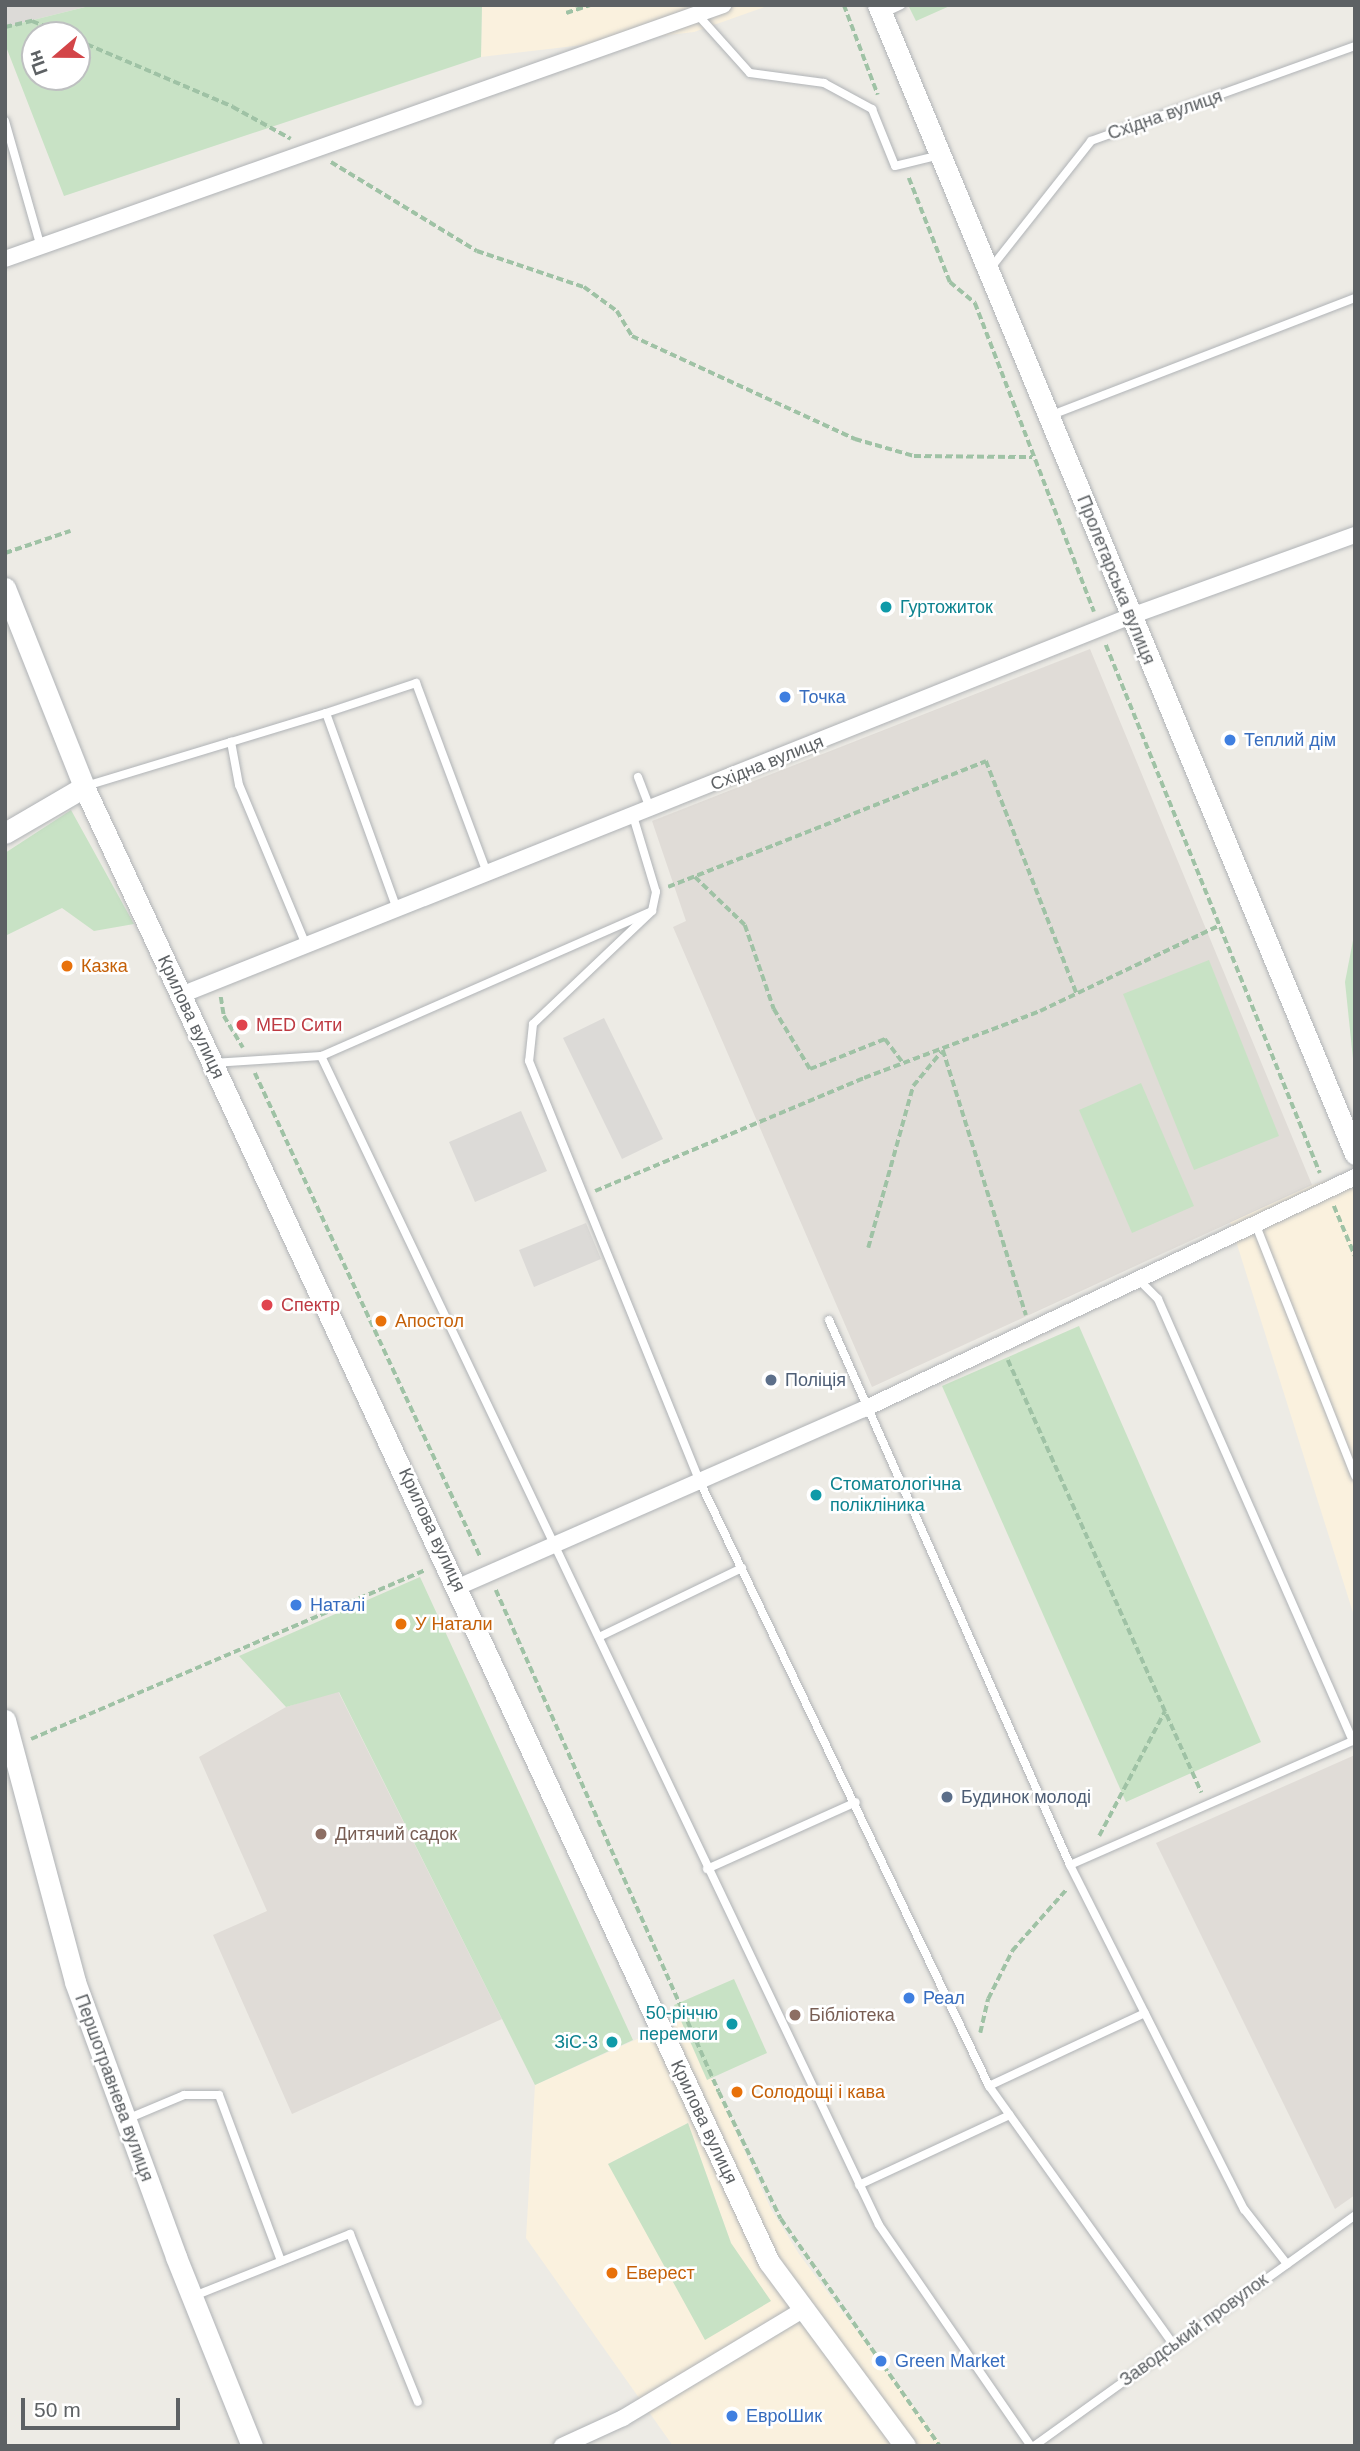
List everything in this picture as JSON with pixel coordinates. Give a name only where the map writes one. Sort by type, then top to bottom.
[{"type":"street","points":[[5,258],[723,5]]},
{"type":"street","name":"Пролетарська вулиця","points":[[880,10],[1355,1154]]},
{"type":"street","name":"Східна вулиця","points":[[181,995],[1100,629],[1355,535]]},
{"type":"street","name":"Крилова вулиця","points":[[5,589],[11,623],[84,787],[458,1587],[769,2262],[905,2446]]},
{"type":"street","points":[[5,833],[84,787]]},
{"type":"street","points":[[458,1587],[557,1547],[864,1409],[1355,1177]]},
{"type":"street","name":"Першотравнева вулиця","points":[[5,1720],[75,1982],[192,2297],[251,2446]]},
{"type":"street","points":[[562,2446],[623,2418],[803,2310]]},
{"type":"lane","points":[[880,10],[901,5]]},
{"type":"lane","points":[[697,14],[750,73],[824,83],[872,109],[895,166],[940,155]]},
{"type":"lane","name":"Східна вулиця","points":[[989,271],[1091,141],[1355,46]]},
{"type":"lane","points":[[5,121],[40,244]]},
{"type":"lane","points":[[1049,416],[1355,298]]},
{"type":"lane","points":[[84,787],[416,684],[487,874]]},
{"type":"lane","points":[[326,713],[397,909]]},
{"type":"lane","points":[[231,742],[239,785],[306,945]]},
{"type":"lane","points":[[638,777],[650,809]]},
{"type":"lane","points":[[633,816],[656,892],[652,911],[533,1024],[529,1061],[700,1482],[856,1802],[989,2086],[1174,2345]]},
{"type":"lane","points":[[213,1063],[321,1056],[652,911]]},
{"type":"lane","points":[[321,1056],[879,2225],[1032,2446]]},
{"type":"lane","points":[[1255,1223],[1355,1475]]},
{"type":"lane","points":[[1070,1865],[1354,1741],[1158,1299],[1138,1279]]},
{"type":"lane","points":[[829,1320],[864,1409],[1070,1865],[1244,2209],[1287,2264]]},
{"type":"lane","points":[[599,1637],[742,1569]]},
{"type":"lane","points":[[707,1868],[856,1802]]},
{"type":"lane","points":[[989,2086],[1145,2012]]},
{"type":"lane","points":[[125,2119],[184,2095],[219,2095],[281,2261]]},
{"type":"lane","points":[[859,2185],[1010,2115]]},
{"type":"lane","points":[[1351,2217],[1355,2228]]},
{"type":"lane","name":"Заводський провулок","points":[[1032,2446],[1351,2217]]},
{"type":"lane","points":[[192,2297],[350,2234],[418,2402]]},
{"type":"path","points":[[566,13],[591,5]]},
{"type":"path","points":[[844,5],[881,103]]},
{"type":"path","points":[[91,46],[233,107],[311,150],[477,251],[584,287],[617,311],[632,336],[855,439],[914,456],[1032,457]]},
{"type":"path","points":[[904,164],[950,282],[975,303],[1032,457],[1217,926],[1355,1255]]},
{"type":"path","points":[[5,553],[70,531]]},
{"type":"path","points":[[656,892],[986,761],[1077,994]]},
{"type":"path","points":[[695,877],[745,925],[774,1009],[810,1069],[885,1039],[904,1064]]},
{"type":"path","points":[[582,1197],[1077,994],[1217,926]]},
{"type":"path","points":[[868,1248],[912,1086],[943,1050]]},
{"type":"path","points":[[943,1050],[1031,1330]]},
{"type":"path","points":[[1001,1344],[1207,1805]]},
{"type":"path","points":[[13,1747],[435,1566]]},
{"type":"path","points":[[1092,1856],[1118,1796],[1165,1711]]},
{"type":"path","points":[[975,2055],[988,1999],[1012,1951],[1077,1878]]},
{"type":"shaded area","points":[[5,5],[93,5],[21,21],[5,27]]},
{"type":"shaded area","points":[[482,5],[770,5],[694,32],[481,57]]},
{"type":"shaded area","points":[[1090,649],[1312,1185],[872,1387],[673,927],[686,921],[652,821]]},
{"type":"shaded area","points":[[604,1018],[663,1139],[622,1159],[563,1038]]},
{"type":"shaded area","points":[[521,1111],[547,1171],[475,1202],[449,1142]]},
{"type":"shaded area","points":[[1355,1172],[1355,1619],[1230,1222],[1312,1185]]},
{"type":"shaded area","points":[[586,1223],[601,1259],[534,1287],[519,1250]]},
{"type":"shaded area","name":"Дитячий садок","points":[[338,1691],[502,2019],[292,2114],[213,1935],[267,1911],[199,1757],[286,1707]]},
{"type":"shaded area","points":[[1355,1755],[1355,2195],[1335,2209],[1156,1843]]},
{"type":"shaded area","points":[[684,2018],[771,2209],[799,2254],[943,2446],[673,2446],[526,2238],[535,2085]],"holes":[[[688,2123],[731,2243],[608,2164]]]},
{"type":"green space","points":[[93,5],[482,5],[481,57],[64,196],[23,91],[91,91],[91,21],[29,21]]},
{"type":"green space","points":[[908,5],[952,5],[916,21]]},
{"type":"green space","points":[[21,23],[21,85],[5,44],[5,27]]},
{"type":"green space","points":[[71,810],[134,924],[94,931],[62,908],[5,936],[5,853]]},
{"type":"green space","points":[[1355,930],[1355,1078],[1345,982]]},
{"type":"green space","points":[[1209,960],[1279,1136],[1194,1170],[1123,994]]},
{"type":"green space","points":[[1141,1083],[1194,1206],[1132,1233],[1079,1110]]},
{"type":"green space","points":[[1079,1326],[1261,1742],[1126,1802],[942,1386]]},
{"type":"green space","points":[[420,1577],[633,2040],[535,2085],[339,1692],[286,1707],[239,1656]]},
{"type":"green space","points":[[734,1979],[767,2053],[707,2080],[674,2005]]},
{"type":"green space","points":[[688,2123],[731,2243],[771,2301],[705,2340],[608,2164]]},
{"type":"place","name":"Гуртожиток","points":[[886,607]]},
{"type":"place","name":"Точка","points":[[785,697]]},
{"type":"place","name":"Теплий дім","points":[[1230,740]]},
{"type":"place","name":"Казка","points":[[67,966]]},
{"type":"place","name":"MED Сити","points":[[242,1025]]},
{"type":"place","name":"Спектр","points":[[267,1305]]},
{"type":"place","name":"Апостол","points":[[381,1321]]},
{"type":"place","name":"Поліція","points":[[771,1380]]},
{"type":"place","name":"Стоматологічна полікліника","points":[[816,1495]]},
{"type":"place","name":"Наталі","points":[[296,1605]]},
{"type":"place","name":"У Натали","points":[[401,1624]]},
{"type":"place","name":"Будинок молоді","points":[[947,1797]]},
{"type":"place","name":"Дитячий садок","points":[[321,1834]]},
{"type":"place","name":"Реал","points":[[909,1998]]},
{"type":"place","name":"Бібліотека","points":[[795,2015]]},
{"type":"place","name":"50-річчю перемоги","points":[[732,2024]]},
{"type":"place","name":"ЗіС-3","points":[[612,2042]]},
{"type":"place","name":"Солодощі і кава","points":[[737,2092]]},
{"type":"place","name":"Еверест","points":[[612,2273]]},
{"type":"place","name":"Green Market","points":[[881,2361]]},
{"type":"place","name":"ЕвроШик","points":[[732,2416]]}]
